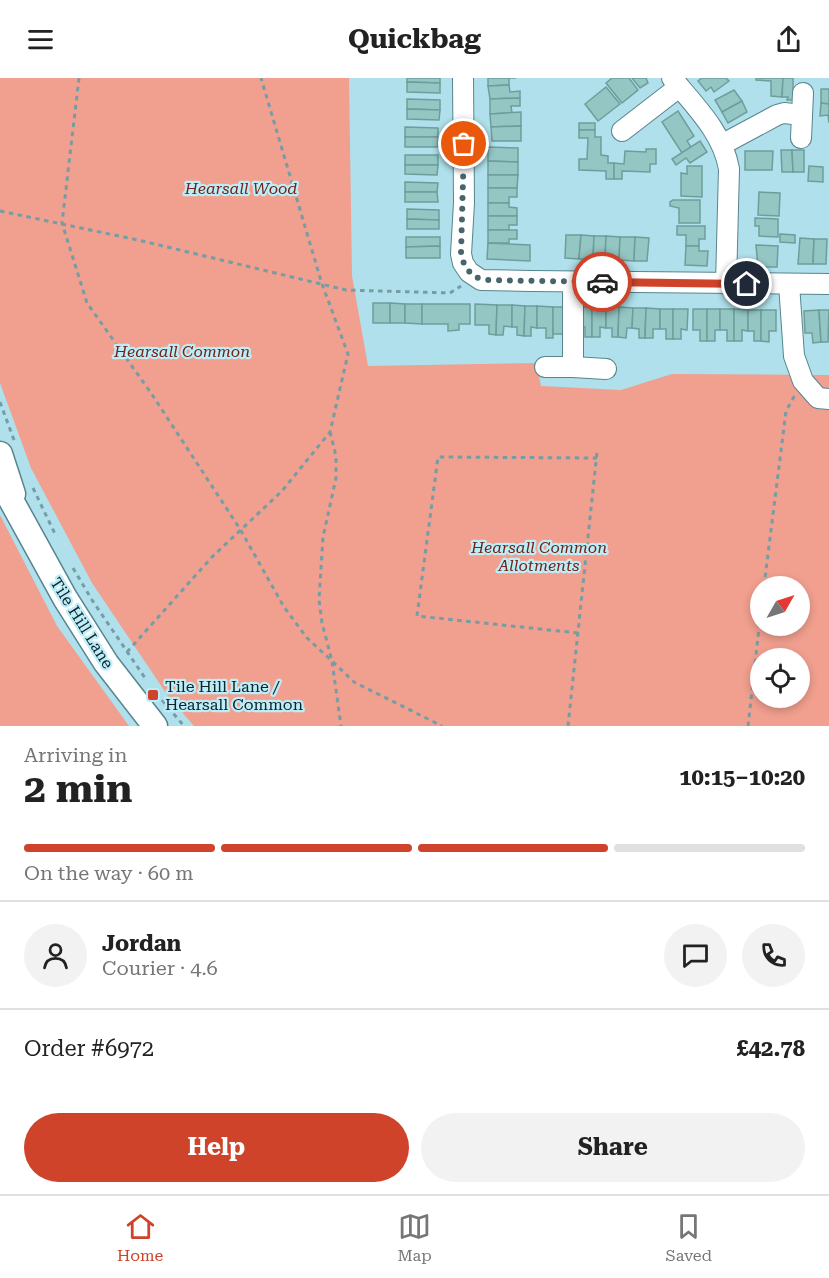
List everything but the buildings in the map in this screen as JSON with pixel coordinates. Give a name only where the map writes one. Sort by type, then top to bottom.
[{"type":"main road","name":"Tile Hill Lane","points":[[8,450],[19,513]]},
{"type":"main road","name":"Tile Hill Lane","points":[[0,480],[65,598],[106,663],[155,726]]},
{"type":"street","points":[[463,78],[464,192],[461,254],[472,274],[482,280],[726,285],[829,284]]},
{"type":"street","points":[[622,131],[676,82],[723,144],[729,169],[726,285]]},
{"type":"street","points":[[801,138],[803,93]]},
{"type":"street","points":[[723,144],[777,115],[784,113],[802,115]]},
{"type":"street","points":[[573,282],[573,367]]},
{"type":"street","points":[[789,284],[794,356],[803,381],[818,398],[829,399]]},
{"type":"street","points":[[545,367],[606,369]]},
{"type":"path","points":[[79,78],[62,223],[87,303],[151,393],[240,529],[284,607],[307,638],[354,682],[442,726]]},
{"type":"path","points":[[127,652],[163,609],[240,529],[282,491],[330,432],[348,354],[322,284],[261,78]]},
{"type":"path","points":[[0,211],[62,223],[346,290],[450,293],[472,274]]},
{"type":"path","points":[[765,576],[786,411],[803,381]]},
{"type":"path","points":[[0,402],[8,450]]},
{"type":"path","points":[[330,432],[336,456],[336,478],[323,537],[319,600],[322,623],[332,661],[341,726]]},
{"type":"path","points":[[568,726],[597,452]]},
{"type":"path","points":[[578,633],[417,616],[438,457],[597,458]]},
{"type":"path","points":[[32,486],[56,537]]},
{"type":"path","points":[[71,564],[92,600],[146,679]]},
{"type":"path","points":[[748,726],[758,636]]},
{"type":"path","points":[[158,696],[184,726]]},
{"type":"green space","points":[[0,78],[349,78],[352,276],[368,366],[536,363],[541,386],[621,390],[672,374],[829,375],[829,726],[194,726],[168,696],[92,583],[31,468],[0,383]]},
{"type":"green space","points":[[0,515],[57,626],[129,726],[0,726]]},
{"type":"way so far","points":[[464,144],[461,254],[469,272],[482,280],[602,282]]},
{"type":"place","name":"Tile Hill Lane / Hearsall Common","points":[[153,695]]},
{"type":"route","points":[[602,282],[747,284]]},
{"type":"park label","name":"Hearsall Wood","points":[[241,188]]},
{"type":"park label","name":"Hearsall Common","points":[[182,351]]},
{"type":"park label","name":"Hearsall Common Allotments","points":[[539,556]]}]
